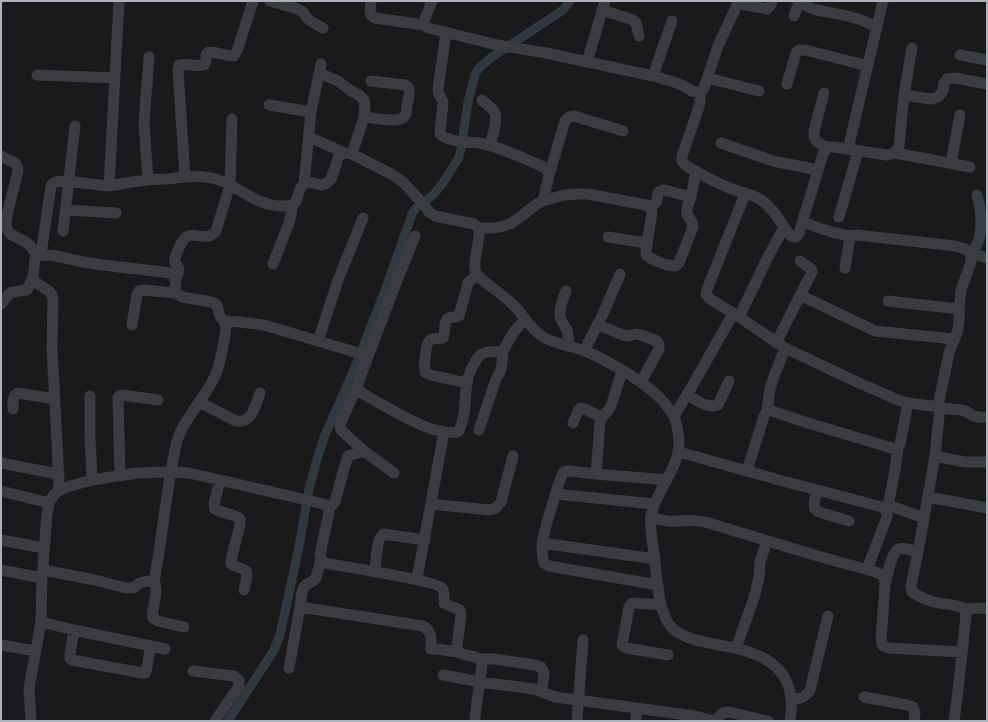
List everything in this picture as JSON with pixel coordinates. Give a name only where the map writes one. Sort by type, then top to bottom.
[{"type":"street","points":[[109,186],[119,1]]},
{"type":"street","points":[[185,177],[178,70],[179,66],[185,64],[198,66],[204,65],[206,61],[206,54],[209,52],[234,56],[237,51],[253,1]]},
{"type":"street","points":[[270,1],[295,8],[303,12],[307,18],[323,28]]},
{"type":"street","points":[[371,1],[370,11],[371,15],[375,18],[424,25],[428,28],[497,45],[546,53],[653,76],[674,82],[692,91],[700,92]]},
{"type":"street","points":[[424,25],[424,21],[432,1]]},
{"type":"street","points":[[772,1],[767,9],[741,4],[735,5],[716,51],[704,88],[700,92],[699,107],[682,156],[682,161],[685,165],[722,185],[762,200],[770,207],[791,236],[796,237],[803,222],[823,154],[827,148]]},
{"type":"street","points":[[840,217],[868,66],[883,1]]},
{"type":"street","points":[[794,16],[799,2],[811,8],[862,20],[877,28]]},
{"type":"street","points":[[587,62],[604,6],[633,20],[636,23],[639,36]]},
{"type":"street","points":[[653,76],[672,21]]},
{"type":"street","points":[[446,32],[438,90],[438,94],[442,98],[443,102],[440,134],[443,137],[456,141],[490,145],[500,148],[544,167],[549,175]]},
{"type":"street","points":[[895,153],[899,146],[904,95],[912,48]]},
{"type":"street","points":[[787,84],[796,54],[799,50],[805,50],[868,66]]},
{"type":"street","points":[[960,54],[987,60]]},
{"type":"street","points":[[148,180],[144,123],[149,57]]},
{"type":"street","points":[[304,184],[311,112],[320,69],[359,95],[364,100],[364,117],[348,154]]},
{"type":"street","points":[[37,74],[116,78]]},
{"type":"street","points":[[708,78],[759,92]]},
{"type":"street","points":[[904,95],[931,98],[938,97],[943,91],[944,83],[948,79],[955,78],[987,84]]},
{"type":"street","points":[[364,117],[392,120],[400,119],[404,117],[406,113],[410,91],[408,87],[405,85],[371,81]]},
{"type":"street","points":[[824,93],[814,131],[814,137],[816,142],[827,148],[834,147],[887,155],[895,153],[970,167]]},
{"type":"street","points":[[482,100],[494,110],[496,115],[490,145]]},
{"type":"street","points":[[269,105],[311,112]]},
{"type":"street","points":[[951,163],[960,115]]},
{"type":"street","points":[[543,201],[565,121],[569,117],[574,116],[623,130]]},
{"type":"street","points":[[175,293],[176,279],[179,271],[174,258],[183,240],[186,237],[192,236],[207,237],[216,231],[230,185],[232,118]]},
{"type":"street","points":[[63,231],[75,126]]},
{"type":"street","points":[[308,137],[393,175],[403,182],[425,206],[428,212],[435,216],[474,224],[479,228],[495,228],[512,223],[537,204],[564,195],[588,194],[646,205],[652,212],[646,255],[670,266],[675,266],[679,263],[693,226],[688,214],[688,208],[696,171]]},
{"type":"street","points":[[721,143],[773,161],[818,170]]},
{"type":"street","points":[[273,264],[289,223],[293,205],[297,200],[300,188],[304,184],[310,182],[321,185],[328,183],[340,156],[348,154]]},
{"type":"street","points":[[1,156],[4,159],[13,161],[18,167],[7,215],[7,229],[10,234],[26,242],[39,255],[51,255],[82,262],[170,273],[174,275],[176,279]]},
{"type":"street","points":[[1,304],[12,292],[27,290],[33,277],[35,259],[39,255],[51,186],[55,182],[69,181],[109,186],[148,180],[203,177],[218,180],[230,185],[258,201],[267,204],[287,206],[293,205]]},
{"type":"street","points":[[650,208],[657,201],[660,191],[664,190],[691,197]]},
{"type":"street","points":[[745,194],[714,269],[706,294],[710,299],[780,346],[892,398],[908,403],[962,410],[980,418],[987,417]]},
{"type":"street","points":[[977,195],[981,215],[980,235],[972,253],[971,262],[961,290],[958,330],[949,353],[939,401],[940,407],[936,456],[911,586],[912,592],[918,596],[938,603],[959,606],[965,609],[987,609]]},
{"type":"street","points":[[66,210],[116,213]]},
{"type":"street","points":[[318,341],[338,280],[363,218]]},
{"type":"street","points":[[803,222],[844,236],[857,235],[955,246],[987,258]]},
{"type":"street","points":[[674,416],[736,316],[784,227]]},
{"type":"street","points":[[479,228],[480,234],[475,264],[477,276],[516,307],[536,332],[544,338],[597,356],[622,370],[641,382],[660,398],[674,416],[677,427],[679,452],[674,466],[654,504],[651,517],[658,585],[661,605],[665,618],[671,627],[683,636],[702,642],[748,650],[773,664],[785,677],[790,692],[790,721]]},
{"type":"street","points":[[394,472],[364,451],[341,430],[340,424],[356,389],[368,353],[415,236]]},
{"type":"street","points":[[846,268],[849,243],[852,236]]},
{"type":"street","points":[[608,237],[647,243]]},
{"type":"street","points":[[747,471],[764,416],[767,411],[770,389],[780,346],[800,295],[812,270],[800,261]]},
{"type":"street","points":[[584,351],[598,325],[620,274]]},
{"type":"street","points":[[467,383],[431,375],[425,372],[424,367],[428,342],[432,339],[443,338],[446,321],[449,318],[459,316],[468,283],[477,276]]},
{"type":"street","points":[[33,277],[34,282],[49,291],[52,295],[52,348],[58,491]]},
{"type":"street","points":[[132,325],[137,294],[139,291],[144,290],[175,293],[182,297],[215,303],[218,307],[220,317],[226,326],[221,358],[215,377],[183,425],[177,440],[170,472],[158,564],[154,582],[157,587],[152,613],[153,618],[158,621],[184,627]]},
{"type":"street","points":[[566,291],[560,308],[560,316],[567,332],[568,346]]},
{"type":"street","points":[[800,295],[875,331],[954,339]]},
{"type":"street","points":[[888,301],[959,309]]},
{"type":"street","points":[[478,430],[494,384],[500,372],[502,365],[502,351],[513,333],[525,319]]},
{"type":"street","points":[[224,321],[264,325],[349,350],[368,353]]},
{"type":"street","points":[[598,325],[623,335],[629,336],[636,334],[657,341],[659,344],[659,349],[641,382]]},
{"type":"street","points":[[356,389],[370,399],[418,424],[444,432],[458,432],[461,427],[468,376],[477,358],[482,353],[498,353],[502,351]]},
{"type":"street","points":[[596,474],[601,417],[609,410],[611,406],[622,370]]},
{"type":"street","points":[[687,395],[714,407],[718,405],[729,381]]},
{"type":"street","points":[[13,408],[14,396],[18,393],[55,399]]},
{"type":"street","points":[[199,402],[240,422],[246,421],[251,416],[260,393]]},
{"type":"street","points":[[120,476],[118,398],[122,395],[158,400]]},
{"type":"street","points":[[90,396],[92,480]]},
{"type":"street","points":[[866,569],[887,517],[887,508],[898,448],[908,403]]},
{"type":"street","points":[[573,423],[578,411],[581,408],[601,417]]},
{"type":"street","points":[[767,411],[772,411],[892,448],[898,448]]},
{"type":"street","points":[[417,579],[444,432]]},
{"type":"street","points":[[289,668],[302,592],[307,584],[316,578],[329,508],[335,502],[348,456],[364,451]]},
{"type":"street","points":[[679,452],[924,518]]},
{"type":"street","points":[[431,504],[489,510],[496,508],[501,502],[513,456]]},
{"type":"street","points":[[936,456],[965,462],[987,462]]},
{"type":"street","points":[[1,463],[58,474]]},
{"type":"street","points":[[658,585],[549,566],[544,563],[542,556],[542,543],[564,472],[568,471],[667,480]]},
{"type":"street","points":[[31,721],[29,689],[41,622],[47,514],[49,503],[58,491],[92,480],[137,473],[189,473],[324,504],[329,508]]},
{"type":"street","points":[[220,480],[214,504],[215,509],[220,512],[235,515],[240,519],[240,525],[231,560],[235,567],[244,568],[246,571],[247,575],[244,590]]},
{"type":"street","points":[[817,490],[814,504],[815,509],[819,512],[848,522]]},
{"type":"street","points":[[1,491],[49,503]]},
{"type":"street","points":[[556,494],[654,504]]},
{"type":"street","points":[[928,497],[987,508]]},
{"type":"street","points":[[651,517],[673,522],[696,520],[876,572],[884,576],[885,584],[882,638],[883,646],[889,648],[962,652]]},
{"type":"street","points":[[375,572],[378,542],[380,536],[383,534],[425,540]]},
{"type":"street","points":[[1,540],[44,548]]},
{"type":"street","points":[[736,648],[754,598],[759,577],[760,562],[767,541]]},
{"type":"street","points":[[542,543],[655,559]]},
{"type":"street","points":[[885,584],[896,550],[900,548],[918,552]]},
{"type":"street","points":[[320,559],[325,563],[417,579],[442,587],[444,592],[444,603],[460,610],[461,615],[457,646],[458,652]]},
{"type":"street","points":[[1,570],[88,579],[126,588],[133,588],[140,583],[148,581],[154,582]]},
{"type":"street","points":[[661,605],[631,604],[622,645],[626,648],[668,655]]},
{"type":"street","points":[[300,607],[423,626],[428,629],[430,633],[431,650],[437,649],[458,652],[476,656],[480,659],[494,659],[535,665],[541,668],[544,673],[542,691]]},
{"type":"street","points":[[954,721],[966,615],[965,609]]},
{"type":"street","points":[[791,700],[806,696],[810,690],[828,616]]},
{"type":"street","points":[[41,622],[165,649]]},
{"type":"street","points":[[74,630],[70,654],[70,658],[72,660],[145,673],[151,646]]},
{"type":"street","points":[[577,721],[583,640]]},
{"type":"street","points":[[1,645],[36,651]]},
{"type":"street","points":[[475,721],[482,664],[480,659]]},
{"type":"street","points":[[193,671],[234,676],[239,680],[239,686],[215,721]]},
{"type":"street","points":[[443,676],[534,689],[555,697],[695,716],[710,720],[716,720],[724,713],[729,712],[768,721]]},
{"type":"street","points":[[864,697],[913,707],[915,713],[914,721]]},
{"type":"street","points":[[636,708],[636,721]]},
{"type":"waterway","points":[[228,721],[274,650],[280,635],[299,547],[309,489],[325,435],[355,367],[386,288],[412,214],[416,208],[433,195],[443,183],[459,157],[468,102],[475,75],[479,68],[492,57],[563,10],[570,1]]}]
